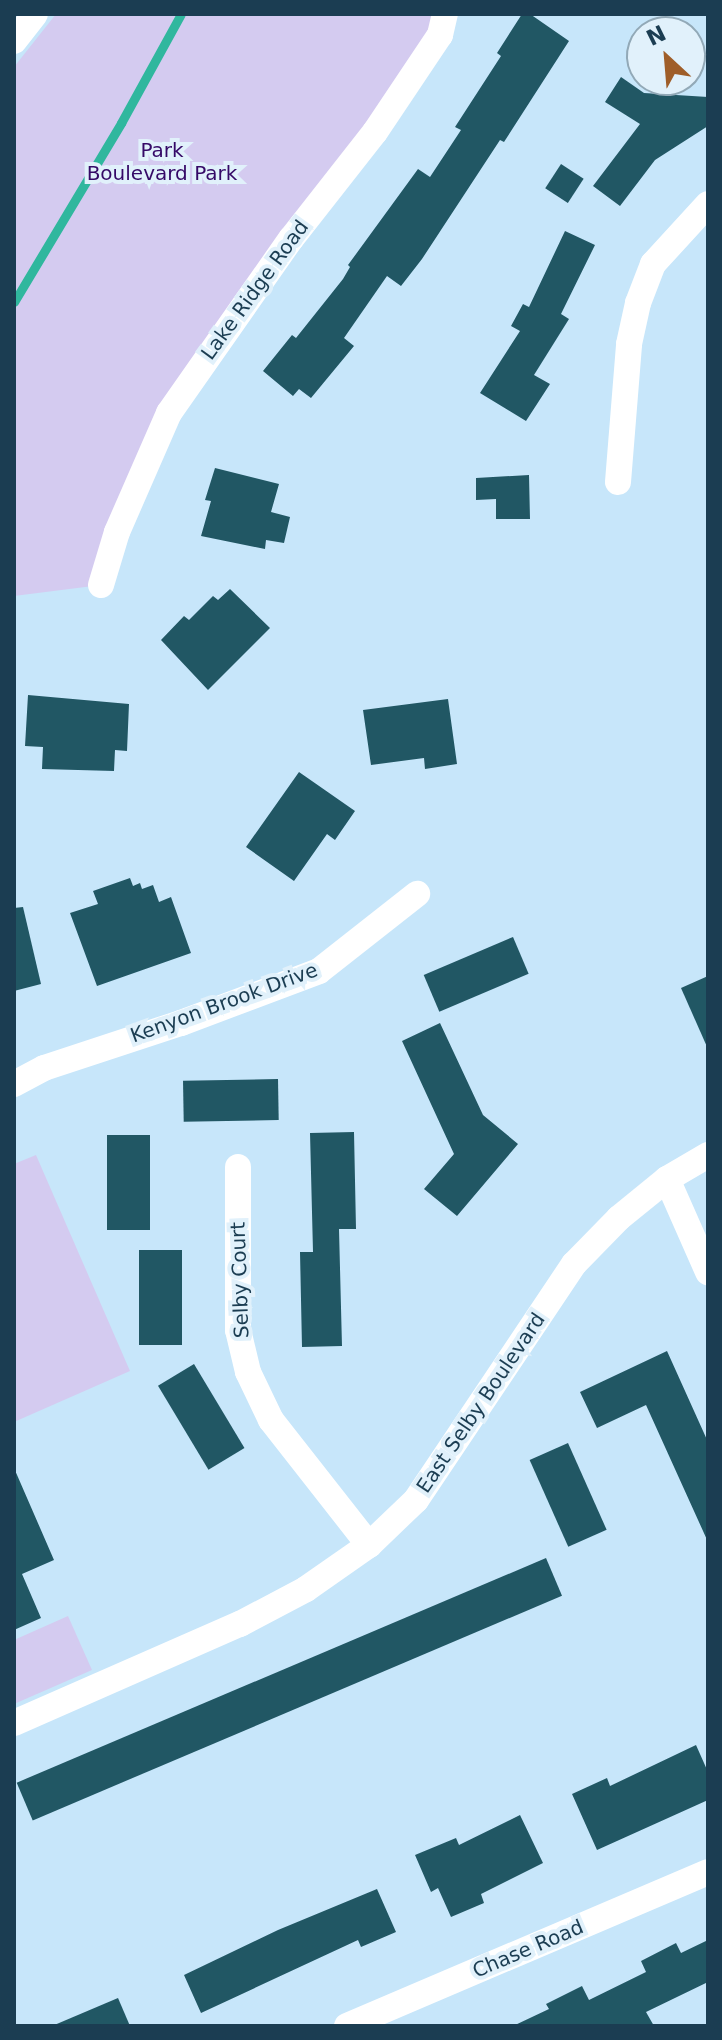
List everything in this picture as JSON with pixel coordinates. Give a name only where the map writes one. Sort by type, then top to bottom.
[{"type":"street","points":[[14,41],[35,14]]},
{"type":"street","name":"Lake Ridge Road","points":[[101,585],[117,532],[169,413],[291,239],[375,132],[440,35],[445,14]]},
{"type":"street","points":[[618,482],[629,344],[638,303],[653,264],[708,204]]},
{"type":"street","name":"Kenyon Brook Drive","points":[[14,1084],[44,1068],[181,1023],[319,971],[417,894]]},
{"type":"street","name":"East Selby Boulevard","points":[[14,1723],[240,1624],[306,1589],[369,1545],[416,1500],[574,1264],[619,1218],[667,1179],[708,1155]]},
{"type":"street","name":"Selby Court","points":[[238,1167],[238,1330],[248,1372],[271,1420],[369,1545]]},
{"type":"street","points":[[667,1179],[708,1272]]},
{"type":"street","name":"Chase Road","points":[[347,2026],[708,1872]]},
{"type":"green space","name":"Park Boulevard Park","points":[[56,14],[445,14],[217,341],[101,585],[14,596],[14,67]]},
{"type":"green space","points":[[36,1155],[130,1371],[14,1422],[14,1164]]},
{"type":"green space","points":[[68,1616],[92,1670],[14,1704],[14,1640]]},
{"type":"building","points":[[522,14],[530,14],[569,41],[504,142],[500,140],[422,259],[401,286],[387,276],[344,338],[354,346],[311,398],[299,389],[293,396],[263,371],[292,335],[296,338],[343,279],[350,267],[348,265],[418,169],[430,177],[461,130],[455,127],[501,56],[497,53]]},
{"type":"building","points":[[621,77],[626,80],[626,96],[708,97],[708,126],[655,160],[620,206],[593,186],[640,124],[605,102]]},
{"type":"building","points":[[561,164],[584,179],[568,203],[545,188]]},
{"type":"building","points":[[565,231],[595,245],[561,314],[569,319],[534,375],[550,384],[526,421],[480,393],[520,331],[511,326],[523,304],[529,307]]},
{"type":"building","points":[[215,468],[279,484],[271,512],[290,517],[284,543],[266,540],[265,549],[201,536],[211,501],[205,500]]},
{"type":"building","points":[[529,475],[530,519],[496,519],[496,499],[476,500],[476,478]]},
{"type":"building","points":[[230,589],[270,628],[208,690],[161,640],[184,616],[189,620],[213,596],[218,600]]},
{"type":"building","points":[[28,695],[129,704],[127,751],[115,750],[114,771],[42,769],[43,747],[25,746]]},
{"type":"building","points":[[448,699],[457,764],[425,769],[424,758],[371,765],[363,710]]},
{"type":"building","points":[[299,772],[355,811],[335,840],[327,834],[294,881],[246,847]]},
{"type":"building","points":[[130,878],[133,886],[140,883],[142,889],[153,885],[159,902],[171,897],[191,953],[97,986],[70,913],[98,904],[93,891]]},
{"type":"building","points":[[23,907],[41,984],[14,991],[14,908]]},
{"type":"building","points":[[513,937],[529,974],[439,1012],[424,975]]},
{"type":"building","points":[[708,976],[708,1049],[681,988]]},
{"type":"building","points":[[440,1023],[483,1115],[518,1144],[457,1216],[424,1189],[454,1154],[402,1041]]},
{"type":"building","points":[[278,1079],[279,1120],[184,1122],[183,1081]]},
{"type":"building","points":[[354,1132],[356,1229],[339,1229],[342,1346],[302,1347],[300,1252],[313,1252],[310,1133]]},
{"type":"building","points":[[107,1135],[150,1135],[150,1230],[107,1230]]},
{"type":"building","points":[[139,1250],[182,1250],[182,1345],[139,1345]]},
{"type":"building","points":[[667,1351],[708,1442],[708,1542],[646,1405],[597,1428],[580,1392]]},
{"type":"building","points":[[194,1364],[244,1448],[208,1470],[158,1386]]},
{"type":"building","points":[[568,1443],[607,1530],[568,1547],[530,1460]]},
{"type":"building","points":[[14,1468],[54,1560],[22,1574],[41,1618],[14,1630]]},
{"type":"building","points":[[546,1558],[562,1596],[33,1820],[17,1783]]},
{"type":"building","points":[[696,1745],[708,1772],[708,1800],[597,1850],[572,1794],[607,1778],[610,1786]]},
{"type":"building","points":[[520,1815],[543,1863],[481,1894],[484,1903],[451,1917],[438,1888],[431,1892],[415,1855],[456,1838],[459,1845]]},
{"type":"building","points":[[377,1889],[396,1932],[361,1947],[358,1940],[201,2013],[184,1975],[278,1930]]},
{"type":"building","points":[[708,1940],[708,1982],[646,2012],[654,2026],[513,2026],[549,2009],[546,2004],[582,1986],[589,2000],[646,1972],[641,1961],[676,1943],[681,1953]]},
{"type":"building","points":[[118,1998],[130,2026],[52,2026]]},
{"type":"waterway","points":[[14,302],[121,123],[181,14]]}]
